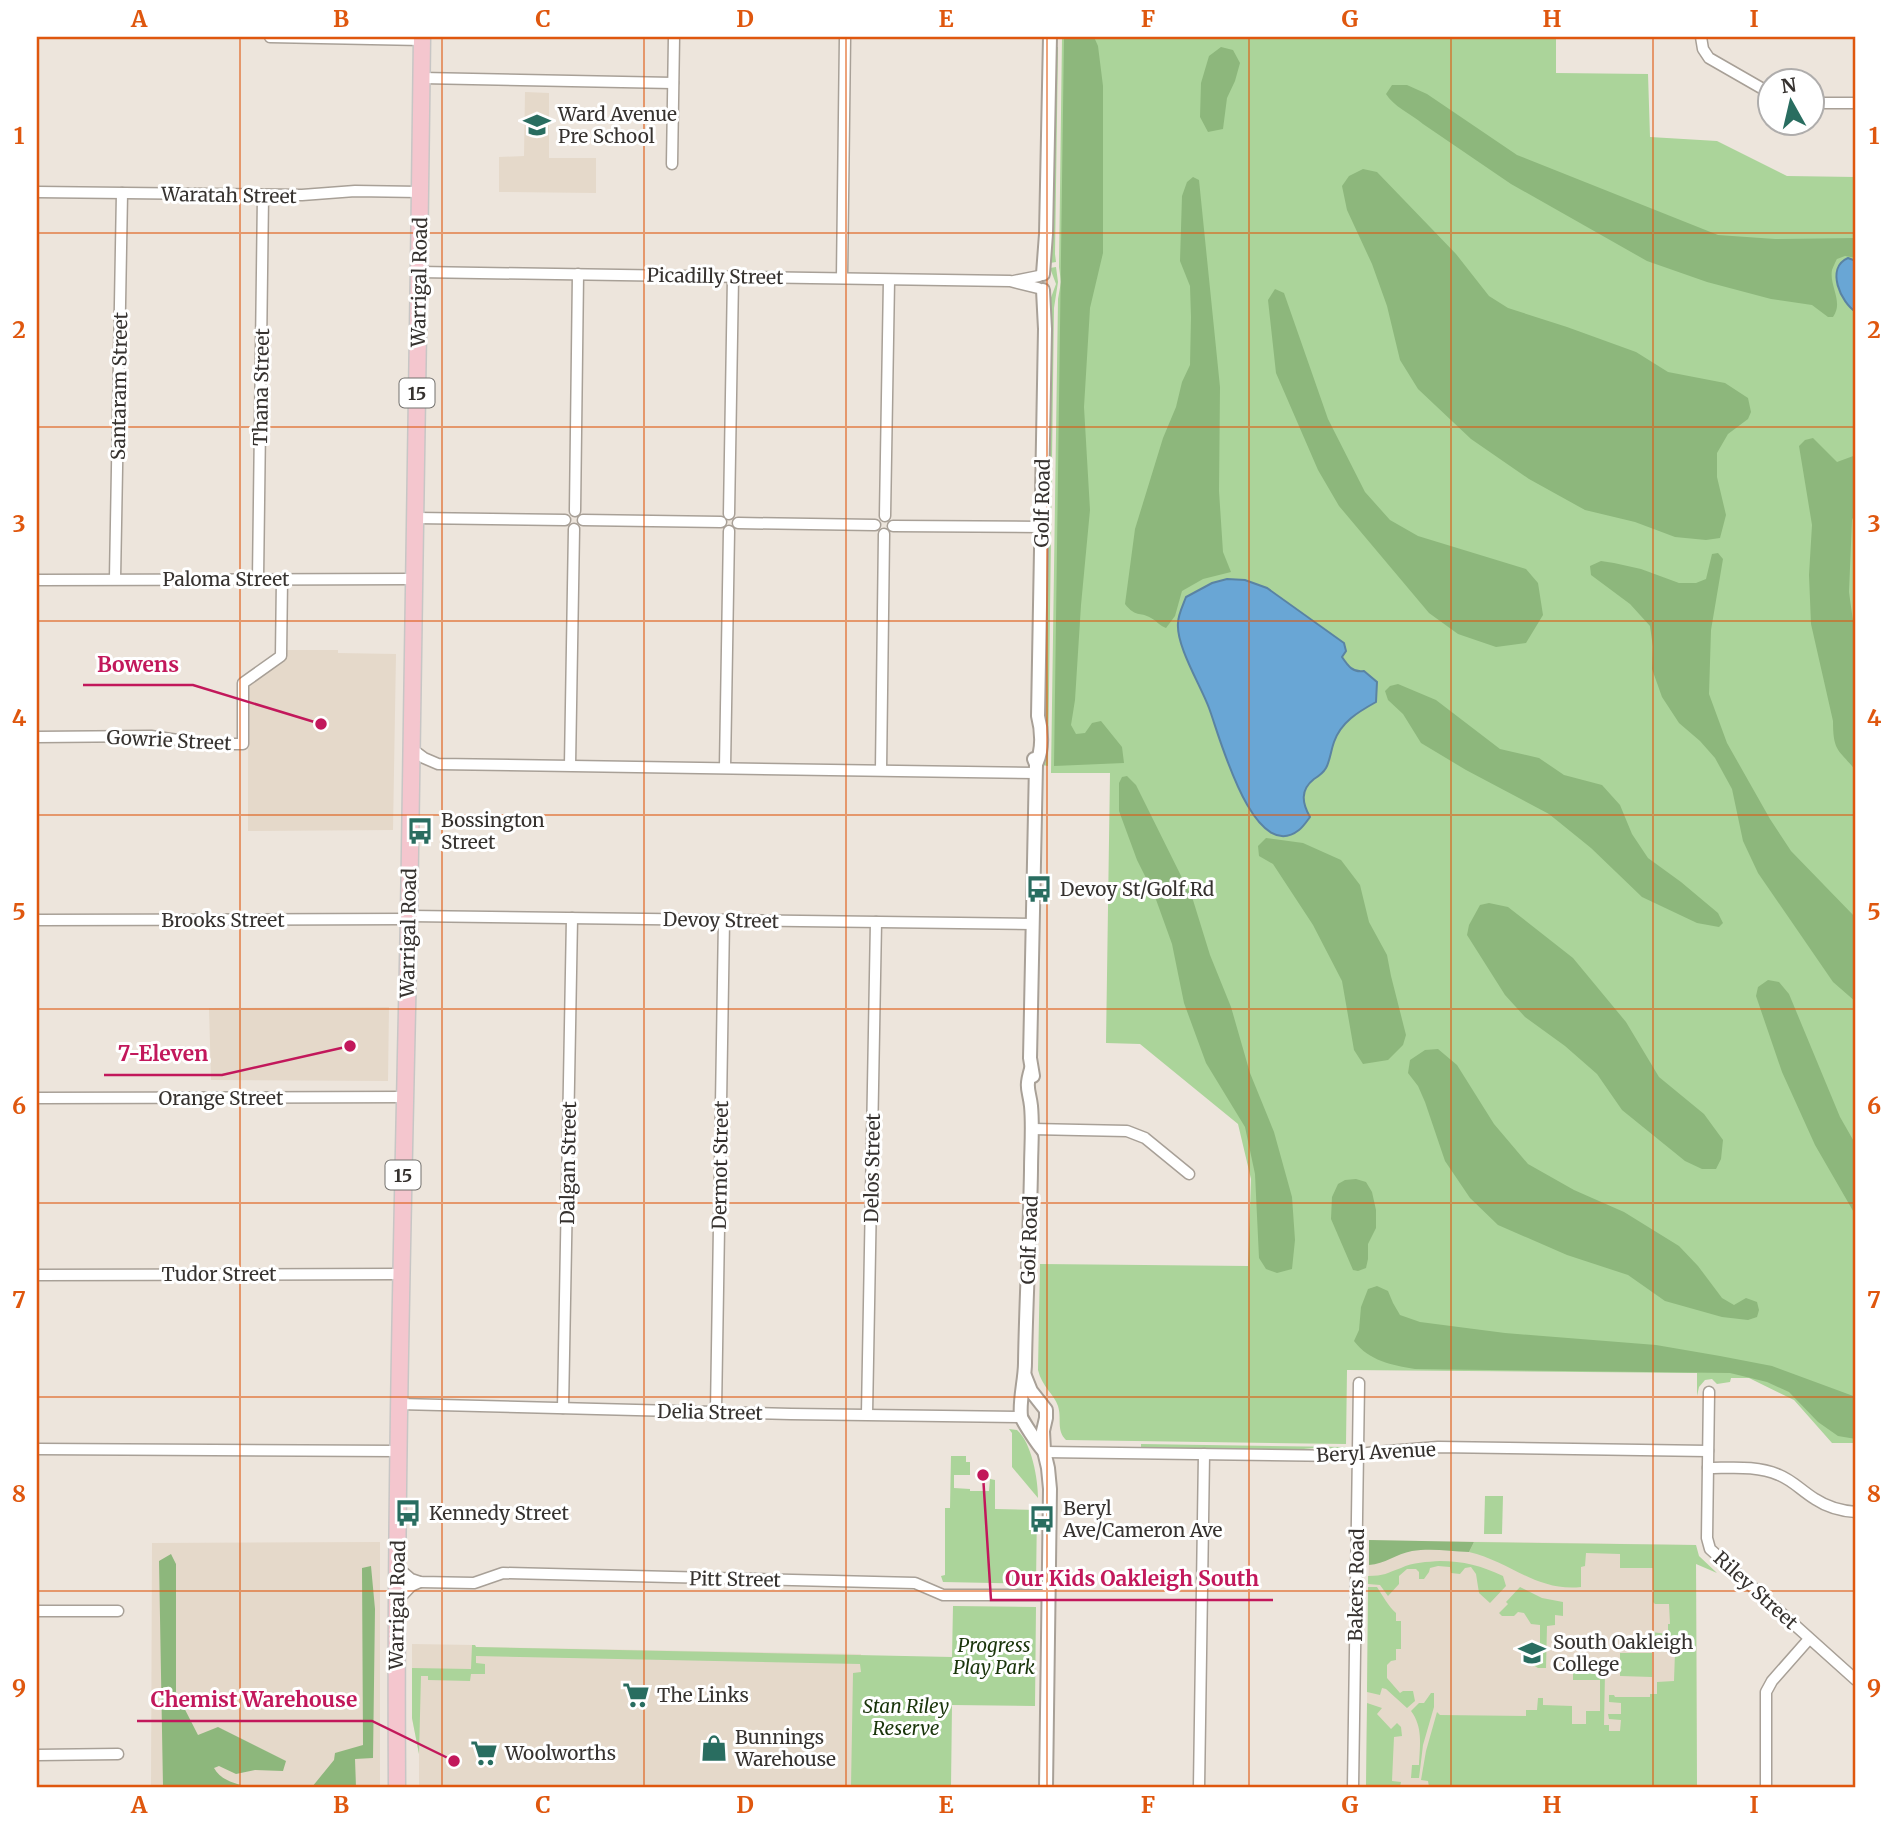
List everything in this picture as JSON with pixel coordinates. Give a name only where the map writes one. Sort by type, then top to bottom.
[{"type":"highway","name":"Warrigal Road","points":[[397,1787],[398,1451],[422,38]]},
{"type":"street","points":[[270,37],[422,38]]},
{"type":"street","points":[[672,164],[674,37]]},
{"type":"street","points":[[842,278],[845,37]]},
{"type":"street","points":[[1701,37],[1704,53],[1714,62],[1756,85]]},
{"type":"street","name":"Golf Road","points":[[1023,1417],[1031,1104],[1035,1091],[1031,1069],[1032,923],[1036,768],[1040,755],[1041,726],[1038,716],[1045,330],[1041,282],[1046,234],[1049,38]]},
{"type":"street","points":[[422,78],[673,83]]},
{"type":"street","points":[[1826,103],[1856,103]]},
{"type":"street","name":"Waratah Street","points":[[37,192],[302,195],[355,191],[420,192]]},
{"type":"street","name":"Santaram Street","points":[[115,579],[122,194]]},
{"type":"street","name":"Thana Street","points":[[258,579],[263,195]]},
{"type":"street","name":"Picadilly Street","points":[[419,272],[1041,282]]},
{"type":"street","points":[[575,511],[578,274]]},
{"type":"street","points":[[729,514],[733,277]]},
{"type":"street","points":[[885,516],[888,280]]},
{"type":"street","points":[[574,529],[569,527],[565,520],[567,514],[575,511]]},
{"type":"street","points":[[574,529],[579,527],[583,520],[582,515],[575,511]]},
{"type":"street","points":[[729,514],[736,516],[738,523],[735,529],[729,531],[723,528],[721,522],[723,516],[729,514]]},
{"type":"street","points":[[885,516],[891,519],[893,526],[890,532],[884,534],[878,531],[875,525],[878,519],[885,516]]},
{"type":"street","points":[[415,518],[565,520]]},
{"type":"street","points":[[583,520],[721,522]]},
{"type":"street","points":[[738,523],[875,525]]},
{"type":"street","points":[[893,526],[1042,527]]},
{"type":"street","points":[[570,765],[574,529]]},
{"type":"street","points":[[725,767],[729,531]]},
{"type":"street","points":[[881,770],[884,534]]},
{"type":"street","name":"Gowrie Street","points":[[37,737],[151,736],[204,744],[243,744],[243,683],[281,656],[282,579]]},
{"type":"street","name":"Paloma Street","points":[[37,580],[414,579]]},
{"type":"street","points":[[412,749],[438,764],[881,770],[1036,768]]},
{"type":"street","name":"Devoy Street","points":[[409,918],[1032,923]]},
{"type":"street","name":"Brooks Street","points":[[37,920],[409,918]]},
{"type":"street","name":"Dalgan Street","points":[[563,1408],[572,918]]},
{"type":"street","name":"Dermot Street","points":[[716,1411],[724,920]]},
{"type":"street","name":"Delos Street","points":[[867,1415],[876,922]]},
{"type":"street","name":"Orange Street","points":[[37,1098],[405,1097]]},
{"type":"street","points":[[1032,1129],[1127,1131],[1145,1138],[1189,1174]]},
{"type":"street","name":"Tudor Street","points":[[37,1275],[401,1274]]},
{"type":"street","points":[[1025,1376],[1031,1391],[1046,1410],[1044,1452],[1050,1489],[1046,1787]]},
{"type":"street","name":"Bakers Road","points":[[1353,1787],[1359,1382]]},
{"type":"street","name":"Riley Street","points":[[1709,1392],[1707,1538],[1710,1549],[1856,1680]]},
{"type":"street","points":[[1041,1404],[1032,1402],[1024,1405],[1023,1417],[1044,1452]]},
{"type":"street","name":"Delia Street","points":[[399,1404],[1023,1417]]},
{"type":"street","points":[[1023,1417],[1039,1427],[1045,1422]]},
{"type":"street","name":"Beryl Avenue","points":[[1044,1452],[1344,1456],[1438,1447],[1708,1451]]},
{"type":"street","points":[[37,1449],[398,1451]]},
{"type":"street","points":[[1199,1787],[1204,1454]]},
{"type":"street","points":[[1708,1468],[1771,1472],[1790,1480],[1822,1503],[1856,1512]]},
{"type":"street","points":[[397,1567],[420,1583]]},
{"type":"street","name":"Pitt Street","points":[[420,1583],[474,1583],[503,1573],[915,1583],[943,1595],[1048,1595]]},
{"type":"street","points":[[397,1601],[411,1586],[420,1583]]},
{"type":"street","points":[[37,1611],[118,1611]]},
{"type":"street","points":[[1766,1787],[1766,1692],[1772,1681],[1809,1639]]},
{"type":"street","points":[[37,1755],[118,1755]]},
{"type":"shaded area","name":"Ward Avenue Pre School","points":[[525,92],[549,93],[549,158],[596,158],[596,193],[499,192],[499,157],[524,156]]},
{"type":"shaded area","points":[[284,650],[396,654],[393,830],[248,831],[248,686],[283,660]]},
{"type":"shaded area","points":[[389,1007],[388,1081],[211,1080],[209,1008]]},
{"type":"shaded area","name":"South Oakleigh College","points":[[1369,1540],[1696,1545],[1697,1787],[1366,1787]]},
{"type":"shaded area","points":[[380,1542],[380,1787],[151,1787],[152,1543]]},
{"type":"shaded area","name":"The Links","points":[[412,1644],[861,1654],[861,1787],[419,1787],[419,1754],[412,1718]]},
{"type":"green space","points":[[1062,37],[1556,37],[1556,73],[1648,74],[1650,137],[1717,141],[1787,176],[1856,177],[1856,1443],[1832,1443],[1794,1400],[1749,1378],[1731,1378],[1730,1382],[1717,1384],[1712,1379],[1705,1380],[1699,1387],[1697,1396],[1697,1373],[1347,1370],[1346,1444],[1066,1440],[1063,1436],[1058,1406],[1038,1370],[1040,1264],[1248,1266],[1251,1179],[1238,1124],[1140,1044],[1106,1043],[1110,773],[1051,773],[1058,299],[1061,282]]},
{"type":"green space","points":[[1064,37],[1094,37],[1098,46],[1103,86],[1103,253],[1090,308],[1084,407],[1090,510],[1071,725],[1076,734],[1085,733],[1092,723],[1101,721],[1122,747],[1124,763],[1054,766]]},
{"type":"green space","points":[[1056,47],[1056,262],[1050,263]]},
{"type":"green space","points":[[1221,47],[1233,50],[1240,63],[1227,98],[1223,129],[1208,132],[1200,117],[1201,83],[1209,56]]},
{"type":"green space","points":[[1392,85],[1407,85],[1427,94],[1517,155],[1718,235],[1775,239],[1856,238],[1856,258],[1845,256],[1837,259],[1832,270],[1837,300],[1833,317],[1828,317],[1812,305],[1771,299],[1707,282],[1647,261],[1511,184],[1423,124],[1389,98],[1386,94]]},
{"type":"green space","points":[[1363,169],[1377,172],[1456,254],[1489,296],[1508,308],[1636,352],[1668,372],[1725,383],[1748,398],[1751,412],[1748,419],[1728,434],[1717,453],[1717,477],[1726,515],[1720,538],[1706,540],[1675,537],[1635,522],[1585,510],[1529,479],[1471,439],[1418,389],[1400,360],[1387,306],[1372,264],[1347,210],[1342,186],[1349,176]]},
{"type":"green space","points":[[1193,177],[1199,180],[1220,387],[1219,491],[1223,552],[1231,572],[1203,579],[1182,591],[1175,616],[1166,628],[1151,618],[1135,613],[1125,604],[1135,529],[1163,438],[1190,365],[1190,286],[1180,261],[1182,196],[1187,182]]},
{"type":"green space","points":[[1056,267],[1058,282],[1054,308],[1048,766],[1042,765],[1049,303],[1056,284],[1050,268]]},
{"type":"green space","points":[[1275,289],[1284,293],[1328,419],[1365,492],[1390,520],[1418,536],[1526,569],[1538,583],[1543,615],[1526,643],[1496,647],[1458,634],[1429,613],[1339,506],[1318,470],[1276,373],[1268,300]]},
{"type":"green space","points":[[1813,438],[1837,462],[1856,455],[1856,511],[1852,520],[1849,592],[1856,643],[1856,771],[1836,745],[1811,624],[1809,575],[1812,525],[1799,446],[1805,440]]},
{"type":"green space","points":[[1718,553],[1723,559],[1711,630],[1709,694],[1727,743],[1791,851],[1856,918],[1856,1002],[1833,982],[1758,873],[1743,841],[1732,789],[1715,758],[1679,723],[1662,697],[1652,669],[1650,626],[1630,604],[1591,575],[1590,566],[1601,561],[1641,569],[1679,583],[1696,583],[1706,579],[1712,554]]},
{"type":"green space","points":[[1398,684],[1436,700],[1500,749],[1539,758],[1564,775],[1602,785],[1620,805],[1632,834],[1648,858],[1718,913],[1723,923],[1719,927],[1697,923],[1642,897],[1591,848],[1549,814],[1421,743],[1403,714],[1388,700],[1385,691]]},
{"type":"green space","points":[[1127,776],[1136,785],[1193,900],[1210,955],[1231,1007],[1250,1073],[1274,1132],[1292,1197],[1295,1240],[1292,1269],[1277,1273],[1266,1269],[1259,1258],[1255,1174],[1245,1127],[1206,1063],[1184,1003],[1172,944],[1119,811],[1119,783],[1122,777]]},
{"type":"green space","points":[[1266,838],[1303,843],[1341,860],[1360,885],[1369,922],[1387,955],[1406,1035],[1403,1045],[1388,1060],[1363,1064],[1354,1050],[1342,981],[1313,925],[1273,864],[1259,856],[1258,846]]},
{"type":"green space","points":[[1489,903],[1508,907],[1573,958],[1626,1022],[1659,1077],[1704,1114],[1723,1140],[1721,1159],[1716,1169],[1702,1169],[1685,1161],[1622,1110],[1597,1074],[1525,1017],[1505,995],[1467,935],[1469,925],[1480,905]]},
{"type":"green space","points":[[1768,980],[1779,982],[1789,994],[1840,1117],[1856,1145],[1856,1216],[1815,1145],[1782,1072],[1756,996],[1758,987]]},
{"type":"green space","points":[[1438,1049],[1457,1065],[1494,1124],[1528,1164],[1574,1190],[1624,1212],[1679,1246],[1722,1298],[1734,1305],[1746,1298],[1757,1302],[1757,1317],[1748,1320],[1722,1317],[1665,1301],[1628,1275],[1567,1255],[1498,1225],[1470,1198],[1445,1161],[1425,1102],[1408,1073],[1410,1060],[1425,1050]]},
{"type":"green space","points":[[1356,1179],[1366,1182],[1372,1192],[1376,1210],[1376,1228],[1368,1244],[1366,1268],[1358,1271],[1353,1270],[1331,1219],[1332,1197],[1338,1184]]},
{"type":"green space","points":[[1377,1286],[1388,1291],[1400,1315],[1420,1322],[1505,1333],[1656,1345],[1772,1366],[1856,1397],[1856,1439],[1838,1436],[1818,1422],[1789,1392],[1767,1382],[1730,1373],[1415,1369],[1390,1364],[1374,1358],[1354,1341],[1368,1289]]},
{"type":"green space","points":[[1009,1429],[1017,1430],[1027,1444],[1035,1472],[1038,1498],[1012,1467],[1012,1433]]},
{"type":"green space","points":[[1141,1444],[1347,1447],[1348,1449],[1141,1448]]},
{"type":"green space","name":"Progress Play Park","points":[[951,1456],[966,1456],[966,1462],[970,1462],[970,1475],[954,1475],[954,1488],[989,1491],[990,1479],[995,1480],[995,1509],[1037,1510],[1036,1584],[943,1582],[941,1576],[945,1575],[945,1508],[950,1508]]},
{"type":"green space","points":[[1485,1496],[1503,1496],[1502,1534],[1484,1534]]},
{"type":"green space","points":[[1369,1540],[1474,1542],[1469,1552],[1412,1551],[1369,1565]]},
{"type":"green space","points":[[1474,1542],[1696,1545],[1699,1556],[1717,1573],[1696,1564],[1697,1787],[1429,1787],[1428,1781],[1421,1780],[1437,1712],[1440,1715],[1526,1716],[1526,1710],[1537,1710],[1538,1698],[1543,1698],[1543,1705],[1572,1706],[1572,1724],[1586,1724],[1586,1711],[1600,1711],[1600,1680],[1573,1680],[1573,1673],[1605,1673],[1604,1725],[1609,1725],[1609,1731],[1620,1731],[1621,1720],[1609,1719],[1608,1714],[1621,1714],[1621,1703],[1609,1702],[1609,1695],[1650,1697],[1650,1694],[1657,1694],[1657,1682],[1674,1681],[1675,1652],[1656,1649],[1657,1636],[1651,1636],[1651,1632],[1668,1634],[1670,1624],[1669,1604],[1653,1602],[1653,1568],[1620,1568],[1620,1554],[1586,1553],[1585,1566],[1581,1567],[1581,1587],[1551,1585],[1469,1552]]},
{"type":"green space","points":[[171,1554],[176,1564],[176,1692],[198,1735],[218,1727],[286,1761],[283,1771],[255,1770],[236,1774],[219,1766],[214,1768],[225,1779],[252,1787],[163,1787],[159,1561]]},
{"type":"green space","points":[[1415,1563],[1465,1563],[1488,1569],[1503,1576],[1506,1586],[1490,1603],[1479,1593],[1476,1574],[1471,1567],[1465,1568],[1460,1574],[1451,1573],[1450,1567],[1438,1566],[1430,1568],[1424,1579],[1419,1579],[1416,1569],[1407,1569],[1399,1576],[1399,1584],[1388,1596],[1380,1585],[1368,1584],[1368,1576],[1385,1574]]},
{"type":"green space","points":[[371,1566],[375,1609],[373,1758],[355,1759],[356,1787],[312,1787],[334,1760],[335,1753],[363,1745],[362,1568]]},
{"type":"green space","points":[[1368,1587],[1377,1587],[1396,1613],[1396,1621],[1401,1621],[1401,1649],[1396,1649],[1396,1660],[1387,1665],[1387,1678],[1400,1693],[1413,1691],[1415,1701],[1407,1708],[1386,1689],[1382,1688],[1380,1695],[1367,1692]]},
{"type":"green space","points":[[1520,1587],[1542,1598],[1563,1602],[1563,1616],[1555,1615],[1555,1625],[1547,1626],[1546,1668],[1538,1668],[1530,1663],[1530,1657],[1540,1657],[1540,1625],[1531,1624],[1524,1613],[1502,1616],[1499,1613]]},
{"type":"green space","name":"Stan Riley Reserve","points":[[953,1606],[1036,1607],[1035,1706],[952,1705],[951,1787],[851,1787],[853,1673],[861,1672],[860,1664],[476,1656],[476,1663],[485,1664],[485,1674],[471,1674],[470,1681],[428,1680],[428,1676],[421,1676],[419,1754],[412,1718],[412,1668],[471,1669],[472,1645],[952,1657]]},
{"type":"green space","points":[[1620,1653],[1652,1653],[1652,1677],[1620,1676]]},
{"type":"green space","points":[[1431,1693],[1434,1693],[1434,1707],[1423,1745],[1419,1778],[1411,1778],[1412,1765],[1419,1765],[1420,1743],[1419,1730],[1411,1711],[1419,1703],[1424,1703]]},
{"type":"green space","points":[[1367,1703],[1382,1708],[1377,1714],[1391,1729],[1397,1723],[1401,1727],[1402,1736],[1394,1737],[1392,1781],[1401,1782],[1400,1787],[1366,1787]]},
{"type":"water","points":[[1848,258],[1856,261],[1856,312],[1841,294],[1836,277],[1837,269]]},
{"type":"water","points":[[1227,579],[1245,580],[1267,588],[1344,643],[1346,651],[1342,657],[1346,663],[1354,670],[1364,671],[1377,682],[1376,702],[1357,714],[1341,729],[1326,768],[1309,783],[1304,792],[1305,807],[1310,817],[1299,830],[1282,836],[1267,830],[1253,814],[1240,792],[1178,632],[1179,617],[1186,597],[1212,583]]},
{"type":"place","name":"Ward Avenue Pre School","points":[[537,125]]},
{"type":"place","name":"Bowens","points":[[321,724]]},
{"type":"place","name":"Bossington Street","points":[[420,831]]},
{"type":"place","name":"Devoy St/Golf Rd","points":[[1039,889]]},
{"type":"place","name":"7-Eleven","points":[[350,1046]]},
{"type":"place","name":"Our Kids Oakleigh South","points":[[983,1475]]},
{"type":"place","name":"Kennedy Street","points":[[408,1513]]},
{"type":"place","name":"Beryl Ave/Cameron Ave","points":[[1042,1519]]},
{"type":"place","name":"South Oakleigh College","points":[[1532,1653]]},
{"type":"place","name":"The Links","points":[[636,1695]]},
{"type":"place","name":"Bunnings Warehouse","points":[[714,1748]]},
{"type":"place","name":"Woolworths","points":[[484,1753]]},
{"type":"place","name":"Chemist Warehouse","points":[[454,1761]]}]
